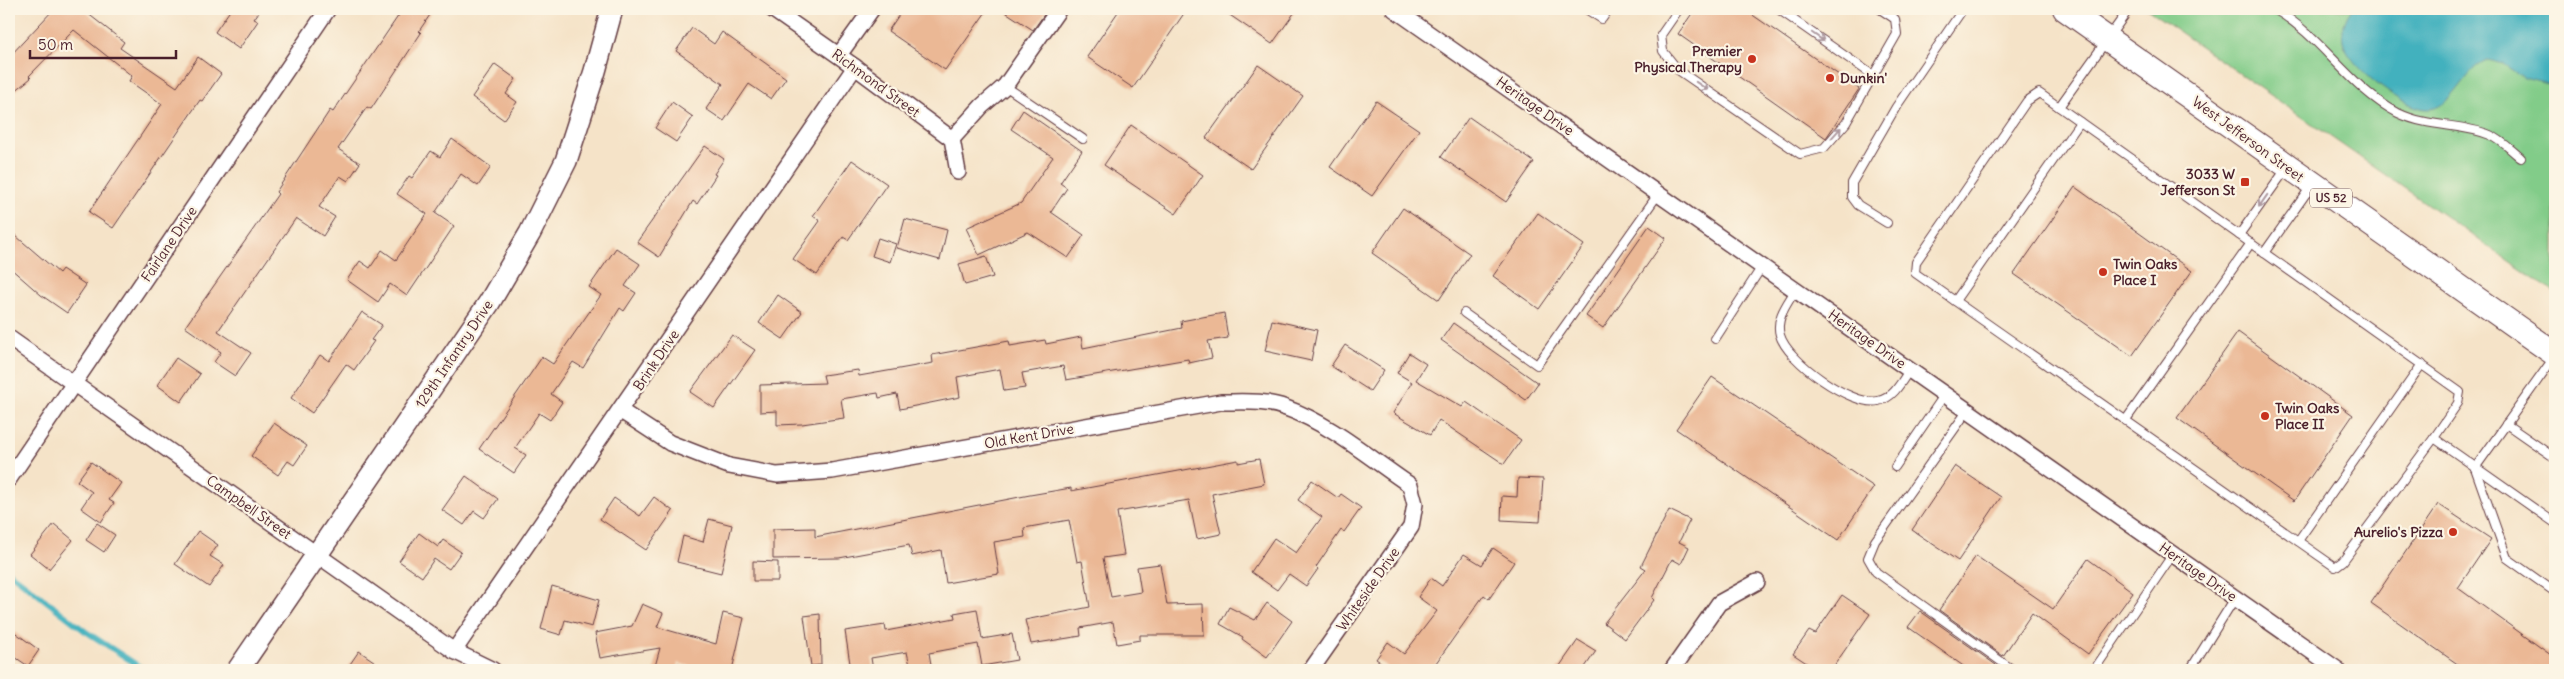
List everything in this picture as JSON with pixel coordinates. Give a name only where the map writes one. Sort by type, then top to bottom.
[{"type":"main road","name":"West Jefferson Street","points":[[2065,9],[2555,355]]},
{"type":"street","name":"Fairlane Drive","points":[[9,479],[328,9]]},
{"type":"street","name":"129th Infantry Drive","points":[[238,670],[489,303],[530,233],[566,161],[595,71],[612,9]]},
{"type":"street","name":"Richmond Street","points":[[772,9],[855,66],[952,139]]},
{"type":"street","points":[[839,55],[872,9]]},
{"type":"street","points":[[958,172],[952,139],[982,106],[1005,86],[1059,9]]},
{"type":"street","name":"Heritage Drive","points":[[1394,9],[2338,670]]},
{"type":"street","name":"Brink Drive","points":[[454,651],[621,411],[855,66]]},
{"type":"street","name":"Campbell Street","points":[[9,338],[454,651],[493,670]]},
{"type":"street","name":"Old Kent Drive","points":[[621,411],[670,444],[729,466],[777,475],[832,471],[1222,402],[1256,401],[1285,407],[1314,421],[1410,485],[1415,504]]},
{"type":"street","name":"Whiteside Drive","points":[[1311,670],[1411,527],[1415,504]]},
{"type":"street","points":[[1672,670],[1719,603],[1757,582]]},
{"type":"lane","points":[[1586,9],[1602,20],[1609,9]]},
{"type":"lane","points":[[1679,9],[1661,35],[1662,51],[1678,70],[1800,154],[1824,148],[1846,123],[1874,76],[1897,34],[1895,19],[1880,9]]},
{"type":"lane","points":[[1778,9],[1874,76]]},
{"type":"lane","points":[[1886,223],[1858,205],[1852,197],[1852,183],[1896,107],[1963,9]]},
{"type":"lane","points":[[2059,107],[2129,9]]},
{"type":"lane","points":[[2274,9],[2309,34],[2342,70],[2381,104],[2414,120],[2491,136],[2521,158]]},
{"type":"lane","points":[[1005,86],[1083,139]]},
{"type":"lane","points":[[2039,93],[2059,107],[2460,392],[2458,403],[2434,438],[2343,560],[2334,567],[1915,273],[1916,262],[2027,101],[2039,93]]},
{"type":"lane","points":[[1955,301],[2080,122]]},
{"type":"lane","points":[[2239,235],[2287,167]]},
{"type":"lane","points":[[2264,253],[2312,185]]},
{"type":"lane","points":[[1464,313],[1537,364],[1659,193]]},
{"type":"lane","points":[[2125,421],[2251,243]]},
{"type":"lane","points":[[1715,339],[1763,266]]},
{"type":"lane","points":[[1796,289],[1779,320],[1780,336],[1789,350],[1810,371],[1860,401],[1878,401],[1892,395],[1910,370]]},
{"type":"lane","points":[[2475,468],[2555,355]]},
{"type":"lane","points":[[2298,541],[2422,364]]},
{"type":"lane","points":[[1895,467],[1945,394]]},
{"type":"lane","points":[[1968,410],[1875,541],[1868,558],[1876,572],[2013,670]]},
{"type":"lane","points":[[2506,424],[2555,458]]},
{"type":"lane","points":[[2434,438],[2555,523]]},
{"type":"lane","points":[[2475,468],[2507,558],[2555,592]]},
{"type":"lane","points":[[2094,670],[2173,554]]},
{"type":"lane","points":[[2190,670],[2235,598]]},
{"type":"green space","points":[[2147,9],[2555,9],[2555,293]]},
{"type":"water","points":[[2352,9],[2555,9],[2555,86],[2524,78],[2503,64],[2487,60],[2472,70],[2446,101],[2431,109],[2420,108],[2407,103],[2380,86],[2366,75],[2347,52],[2343,42],[2343,29],[2347,16]]},
{"type":"building","points":[[54,9],[82,9],[124,42],[120,48],[177,87],[198,57],[221,74],[202,101],[200,100],[113,228],[89,212],[162,104],[129,81],[132,76],[74,30],[29,76],[31,78],[9,96],[9,57]]},
{"type":"building","points":[[231,9],[261,9],[254,19],[258,21],[239,49],[215,32]]},
{"type":"building","points":[[403,9],[434,9],[419,31],[421,33],[371,109],[367,107],[338,149],[360,163],[348,181],[340,176],[319,207],[335,217],[323,236],[296,218],[218,331],[251,353],[235,376],[214,362],[221,352],[185,327],[278,194],[276,192],[330,110],[333,112]]},
{"type":"building","points":[[903,9],[988,9],[945,70],[888,31]]},
{"type":"building","points":[[1001,9],[1048,9],[1033,30]]},
{"type":"building","points":[[1120,9],[1187,9],[1133,88],[1087,57]]},
{"type":"building","points":[[1221,9],[1297,9],[1272,44]]},
{"type":"building","points":[[1695,9],[1744,9],[1859,89],[1826,138],[1678,34]]},
{"type":"building","points":[[692,28],[714,44],[722,32],[786,78],[771,99],[749,84],[724,121],[706,109],[723,84],[676,51]]},
{"type":"building","points":[[495,64],[516,79],[506,94],[517,102],[504,120],[472,97]]},
{"type":"building","points":[[1258,65],[1303,96],[1251,169],[1206,138]]},
{"type":"building","points":[[1376,101],[1419,130],[1372,196],[1330,167]]},
{"type":"building","points":[[672,102],[693,117],[676,142],[655,128]]},
{"type":"building","points":[[1023,110],[1082,151],[1060,183],[1067,188],[1051,212],[1084,235],[1068,258],[1028,232],[979,255],[966,228],[1021,203],[1053,157],[1011,129]]},
{"type":"building","points":[[1469,117],[1534,162],[1506,202],[1441,157]]},
{"type":"building","points":[[1131,125],[1203,175],[1176,214],[1104,165]]},
{"type":"building","points":[[452,139],[491,167],[478,186],[461,174],[435,213],[454,226],[407,296],[390,284],[378,302],[347,280],[360,261],[370,268],[382,250],[396,260],[427,214],[397,194],[409,176],[412,178],[431,151],[440,157]]},
{"type":"building","points":[[705,146],[724,159],[697,204],[693,201],[659,257],[637,242]]},
{"type":"building","points":[[852,160],[887,184],[848,240],[843,237],[817,275],[793,259],[820,221],[813,216]]},
{"type":"building","name":"Twin Oaks Place I","points":[[2075,187],[2192,271],[2132,356],[2014,274]]},
{"type":"building","points":[[1403,208],[1470,254],[1439,300],[1372,253]]},
{"type":"building","points":[[1538,213],[1584,245],[1539,309],[1493,276]]},
{"type":"building","points":[[905,219],[947,230],[940,260],[897,248]]},
{"type":"building","points":[[1649,226],[1666,238],[1603,328],[1586,316]]},
{"type":"building","points":[[9,230],[59,273],[62,269],[86,285],[67,313],[41,295],[9,267]]},
{"type":"building","points":[[878,238],[896,244],[890,262],[872,256]]},
{"type":"building","points":[[616,248],[640,264],[625,286],[636,293],[624,311],[620,308],[583,368],[573,362],[551,394],[562,402],[550,420],[539,413],[515,448],[526,455],[514,473],[479,449],[542,357],[553,364],[601,295],[589,287]]},
{"type":"building","points":[[986,256],[993,277],[965,285],[959,264]]},
{"type":"building","points":[[778,295],[802,312],[783,339],[759,323]]},
{"type":"building","points":[[362,312],[382,325],[371,340],[374,341],[354,370],[346,364],[312,413],[291,398],[320,355],[329,361]]},
{"type":"building","points":[[1224,313],[1228,338],[1208,341],[1212,358],[1189,363],[1188,359],[1066,380],[1063,366],[1022,373],[1025,388],[1004,391],[1000,369],[957,377],[960,397],[900,409],[897,394],[879,398],[878,393],[841,399],[844,418],[802,424],[777,425],[777,411],[760,412],[760,385],[825,383],[823,375],[858,370],[859,376],[933,363],[932,355],[1009,341],[1010,346],[1045,340],[1046,344],[1081,337],[1083,348],[1182,328],[1181,321]]},
{"type":"building","points":[[1272,320],[1317,330],[1311,361],[1265,351]]},
{"type":"building","points":[[1453,323],[1538,383],[1526,400],[1441,340]]},
{"type":"building","name":"Twin Oaks Place II","points":[[2238,332],[2353,415],[2294,501],[2177,418]]},
{"type":"building","points":[[732,335],[755,350],[714,408],[690,392]]},
{"type":"building","points":[[1345,345],[1384,370],[1370,391],[1331,366]]},
{"type":"building","points":[[1409,353],[1426,364],[1416,380],[1462,407],[1466,402],[1521,440],[1504,464],[1439,420],[1430,435],[1393,413],[1412,382],[1397,373]]},
{"type":"building","points":[[176,358],[200,374],[181,402],[157,385]]},
{"type":"building","points":[[1712,377],[1874,487],[1838,540],[1676,429]]},
{"type":"building","points":[[274,423],[307,446],[294,465],[288,461],[278,475],[251,456]]},
{"type":"building","points":[[1259,459],[1264,484],[1212,494],[1221,534],[1197,539],[1189,500],[1117,512],[1124,555],[1103,558],[1111,597],[1141,592],[1137,567],[1160,564],[1167,605],[1203,604],[1204,635],[1140,635],[1140,640],[1117,644],[1113,622],[1080,628],[1081,636],[1031,644],[1025,620],[1090,607],[1082,561],[1077,562],[1069,520],[1024,528],[1025,537],[994,542],[999,574],[946,583],[941,550],[912,556],[909,545],[839,558],[773,559],[773,529],[815,528],[815,537],[1030,495],[1071,488],[1071,491],[1238,460],[1238,463]]},
{"type":"building","points":[[91,462],[121,483],[109,500],[114,503],[101,522],[81,508],[92,492],[77,481]]},
{"type":"building","points":[[1955,466],[2001,497],[1958,561],[1912,530]]},
{"type":"building","points":[[466,476],[498,499],[484,518],[474,511],[464,525],[442,510]]},
{"type":"building","points":[[1518,478],[1543,479],[1540,522],[1501,520],[1502,496],[1517,497]]},
{"type":"building","points":[[1312,480],[1338,498],[1341,494],[1361,508],[1344,532],[1341,530],[1316,567],[1318,569],[1306,586],[1289,574],[1277,590],[1251,572],[1274,538],[1296,553],[1322,517],[1298,500]]},
{"type":"building","points":[[654,497],[673,511],[646,550],[600,519],[614,498],[640,516]]},
{"type":"building","points":[[2438,504],[2491,539],[2458,588],[2555,658],[2555,670],[2466,670],[2371,603]]},
{"type":"building","points":[[1669,510],[1690,520],[1679,542],[1689,547],[1681,564],[1672,559],[1652,598],[1654,600],[1625,639],[1604,623],[1646,569],[1641,566]]},
{"type":"building","points":[[709,519],[732,525],[721,573],[677,562],[683,536],[703,542]]},
{"type":"building","points":[[97,523],[115,535],[104,552],[86,540]]},
{"type":"building","points":[[54,524],[73,540],[49,569],[30,554]]},
{"type":"building","points":[[198,531],[218,545],[210,556],[224,565],[209,587],[175,564]]},
{"type":"building","points":[[419,533],[438,547],[443,540],[461,552],[449,569],[434,559],[422,577],[399,561]]},
{"type":"building","points":[[1493,548],[1514,562],[1489,599],[1484,595],[1431,670],[1392,670],[1376,659],[1388,642],[1404,654],[1437,611],[1418,597],[1431,578],[1442,586],[1464,554],[1482,565]]},
{"type":"building","points":[[1976,556],[2053,609],[2088,559],[2133,592],[2088,654],[2032,613],[2003,656],[1939,610]]},
{"type":"building","points":[[753,561],[778,562],[778,581],[753,581]]},
{"type":"building","points":[[552,586],[599,600],[592,627],[565,620],[561,635],[541,629]]},
{"type":"building","points":[[1842,595],[1870,614],[1831,670],[1817,670],[1793,654],[1809,631],[1815,634]]},
{"type":"building","points":[[1267,603],[1292,621],[1267,657],[1242,639],[1243,637],[1220,624],[1229,607],[1255,620]]},
{"type":"building","points":[[642,604],[663,613],[657,627],[716,644],[723,613],[744,618],[732,670],[706,670],[678,663],[676,670],[654,670],[660,648],[600,658],[595,633],[632,626]]},
{"type":"building","points":[[977,609],[982,639],[1012,634],[1017,660],[982,666],[978,644],[929,653],[932,670],[911,670],[907,652],[871,658],[873,670],[851,670],[845,631],[885,625],[886,631],[955,618],[954,613]]},
{"type":"building","points":[[1920,611],[1996,665],[1993,670],[1969,670],[1908,627]]},
{"type":"building","points":[[820,614],[821,665],[811,666],[804,616]]},
{"type":"building","points":[[9,628],[39,650],[28,666],[9,653]]},
{"type":"building","points":[[1578,640],[1596,651],[1583,670],[1557,670]]},
{"type":"building","points":[[359,651],[387,670],[346,670]]},
{"type":"waterway","points":[[9,572],[85,631],[145,670]]},
{"type":"place","name":"Premier Physical Therapy","points":[[1752,59]]},
{"type":"place","name":"Dunkin'","points":[[1830,78]]},
{"type":"place","name":"3033 W Jefferson St","points":[[2245,182]]},
{"type":"place","name":"Twin Oaks Place I","points":[[2103,272]]},
{"type":"place","name":"Twin Oaks Place II","points":[[2265,416]]},
{"type":"place","name":"Aurelio's Pizza","points":[[2453,532]]}]
